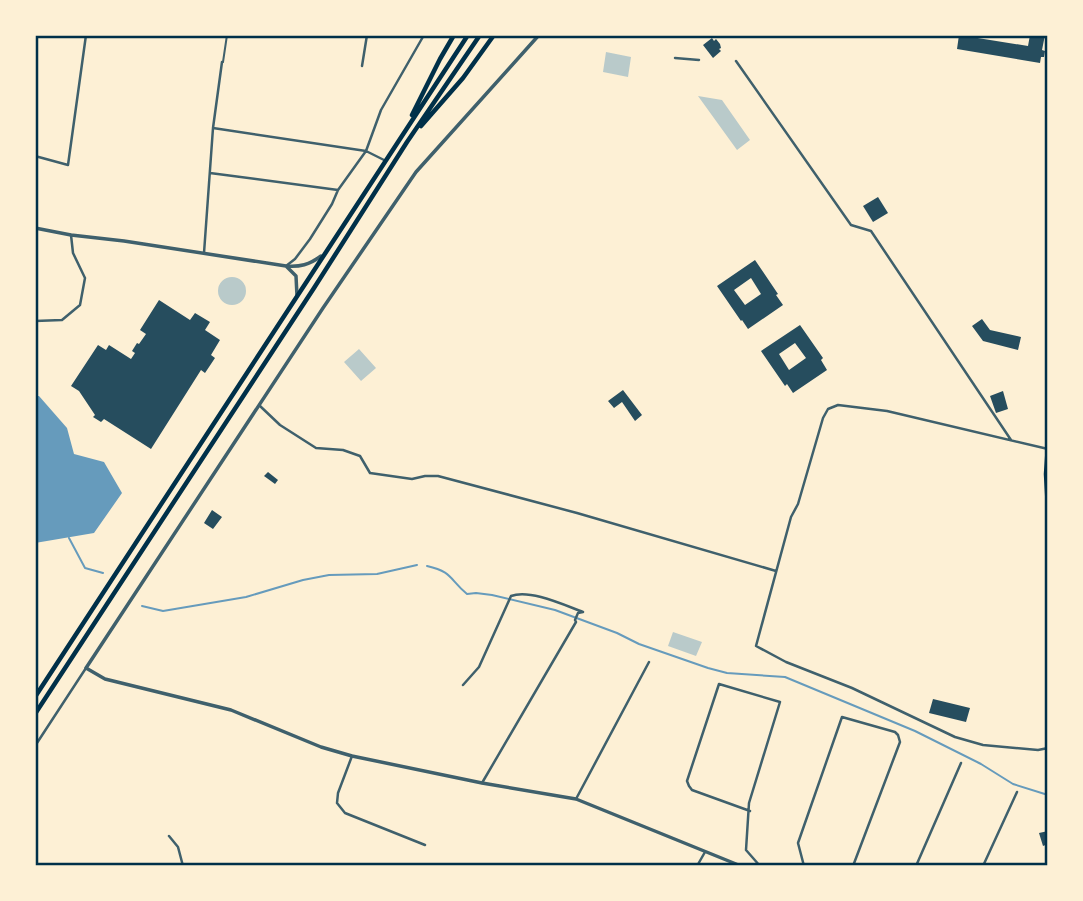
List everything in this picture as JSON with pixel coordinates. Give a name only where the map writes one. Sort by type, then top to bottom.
[{"type":"main road","points":[[407,127],[422,92],[454,35]]},
{"type":"main road","points":[[35,697],[468,35]]},
{"type":"main road","points":[[35,714],[407,142],[480,35]]},
{"type":"main road","points":[[407,142],[463,78],[494,35]]},
{"type":"main road","points":[[1048,447],[1048,509]]},
{"type":"street","points":[[35,156],[68,165],[86,35]]},
{"type":"street","points":[[362,66],[367,35]]},
{"type":"street","points":[[286,266],[310,239],[338,190],[366,150],[381,110],[424,35]]},
{"type":"street","points":[[35,746],[416,172],[539,35]]},
{"type":"street","points":[[675,58],[699,60]]},
{"type":"street","points":[[736,61],[851,225],[871,232],[1012,440]]},
{"type":"street","points":[[204,253],[213,128],[222,62]]},
{"type":"street","points":[[213,128],[366,150],[385,161]]},
{"type":"street","points":[[210,173],[338,190]]},
{"type":"street","points":[[35,228],[286,266],[307,265],[325,254]]},
{"type":"street","points":[[35,321],[62,320],[80,305],[85,278],[73,253],[71,235]]},
{"type":"street","points":[[286,266],[296,276],[296,296]]},
{"type":"street","points":[[260,406],[280,425],[316,448],[343,450],[360,456],[370,473],[412,479],[438,476],[776,571]]},
{"type":"street","points":[[1048,447],[887,411],[833,406],[824,414],[798,504],[791,517],[756,646],[955,737],[983,745],[1038,750],[1048,748]]},
{"type":"street","points":[[463,685],[479,667],[509,599],[515,594],[540,597],[583,611],[578,613],[482,783]]},
{"type":"street","points":[[576,799],[649,662]]},
{"type":"street","points":[[86,668],[105,679],[231,710],[352,757],[576,799],[740,865]]},
{"type":"street","points":[[750,811],[692,790],[687,781],[719,684],[780,702],[749,803],[750,811],[746,850],[760,866]]},
{"type":"street","points":[[804,866],[798,843],[842,717],[895,732],[900,742],[853,866]]},
{"type":"street","points":[[352,757],[338,793],[337,803],[345,813],[425,845]]},
{"type":"street","points":[[916,866],[961,763]]},
{"type":"street","points":[[983,866],[1017,792]]},
{"type":"street","points":[[169,836],[178,847],[183,866]]},
{"type":"street","points":[[697,866],[705,852]]},
{"type":"lane","points":[[222,62],[227,35]]},
{"type":"shaded area","points":[[606,52],[631,57],[628,77],[603,72]]},
{"type":"shaded area","points":[[698,96],[722,100],[750,140],[737,150]]},
{"type":"shaded area","points":[[232,277],[242,281],[246,291],[242,301],[232,305],[222,301],[218,291],[222,281]]},
{"type":"shaded area","points":[[359,349],[376,368],[361,381],[344,362]]},
{"type":"shaded area","points":[[673,632],[702,642],[696,656],[668,646]]},
{"type":"water","points":[[35,396],[39,396],[67,428],[74,454],[104,462],[122,493],[94,533],[35,543]]},
{"type":"building","points":[[959,35],[1028,46],[1030,35],[1045,35],[1042,50],[1045,51],[1044,57],[1041,57],[1040,63],[957,49]]},
{"type":"building","points":[[712,38],[714,41],[716,39],[721,48],[713,58],[703,45]]},
{"type":"building","points":[[878,197],[888,213],[873,222],[863,206]]},
{"type":"building","points":[[755,260],[783,305],[748,329],[717,286]],"holes":[[[751,278],[761,294],[745,305],[734,290]]]},
{"type":"building","points":[[159,300],[190,320],[195,313],[210,322],[205,330],[220,340],[211,355],[215,358],[205,373],[201,370],[151,449],[104,419],[101,422],[93,417],[95,415],[79,391],[71,386],[98,345],[106,350],[109,345],[131,359],[135,353],[132,351],[146,334],[140,330]]},
{"type":"building","points":[[982,319],[990,330],[1021,337],[1018,350],[983,341],[972,326]]},
{"type":"building","points":[[800,325],[823,358],[821,360],[827,370],[793,393],[787,384],[785,386],[761,351]],"holes":[[[795,343],[806,358],[789,370],[779,354]]]},
{"type":"building","points":[[623,390],[642,415],[635,421],[622,402],[614,408],[608,401]]},
{"type":"building","points":[[1003,391],[1008,409],[996,413],[990,396]]},
{"type":"building","points":[[268,472],[278,480],[275,484],[264,476]]},
{"type":"building","points":[[212,510],[222,517],[213,529],[204,523]]},
{"type":"building","points":[[933,699],[970,708],[966,722],[929,713]]},
{"type":"building","points":[[1048,831],[1048,844],[1043,846],[1039,833]]},
{"type":"waterway","points":[[69,538],[85,568],[103,573]]},
{"type":"waterway","points":[[142,606],[163,611],[246,597],[329,575],[377,574],[417,565]]},
{"type":"waterway","points":[[427,566],[446,574],[467,594],[492,595],[555,610],[639,644],[727,673],[785,677],[915,731],[981,764],[1013,784],[1048,795]]}]
